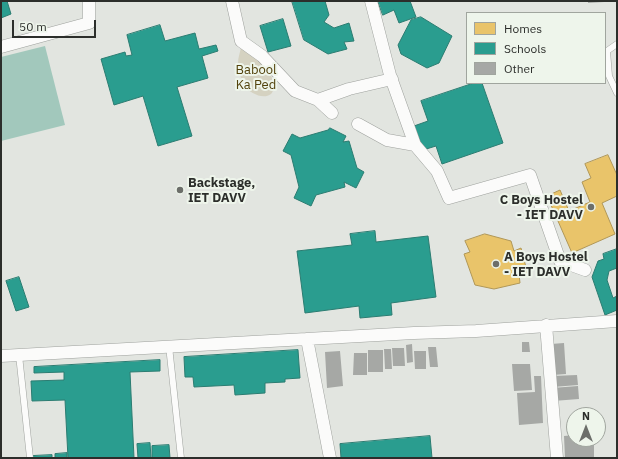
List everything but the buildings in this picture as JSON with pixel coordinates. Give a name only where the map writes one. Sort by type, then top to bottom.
[{"type":"street","points":[[1,47],[89,23],[89,1]]},
{"type":"street","points":[[371,1],[392,79],[415,145],[437,171],[449,198],[530,175],[560,262],[585,270]]},
{"type":"street","points":[[235,4],[240,41],[262,56],[295,91],[318,100],[332,113]]},
{"type":"street","points":[[318,100],[349,89],[392,79]]},
{"type":"street","points":[[358,124],[387,140],[415,145]]},
{"type":"street","points":[[1,356],[476,331],[617,321]]},
{"type":"street","points":[[546,325],[557,458]]},
{"type":"street","points":[[307,339],[330,458]]},
{"type":"lane","points":[[617,44],[607,51],[609,76],[617,92]]},
{"type":"lane","points":[[169,346],[181,458]]},
{"type":"lane","points":[[19,355],[30,458]]},
{"type":"green space","name":"Babool Ka Ped","points":[[241,48],[252,54],[267,67],[272,79],[273,90],[273,92],[268,96],[257,95],[244,86],[238,63]]},
{"type":"shaded area","points":[[45,46],[65,125],[1,141],[1,57]]},
{"type":"place","name":"Backstage, IET DAVV","points":[[180,190]]},
{"type":"place","name":"C Boys Hostel - IET DAVV","points":[[591,207]]},
{"type":"place","name":"A Boys Hostel - IET DAVV","points":[[496,264]]}]
